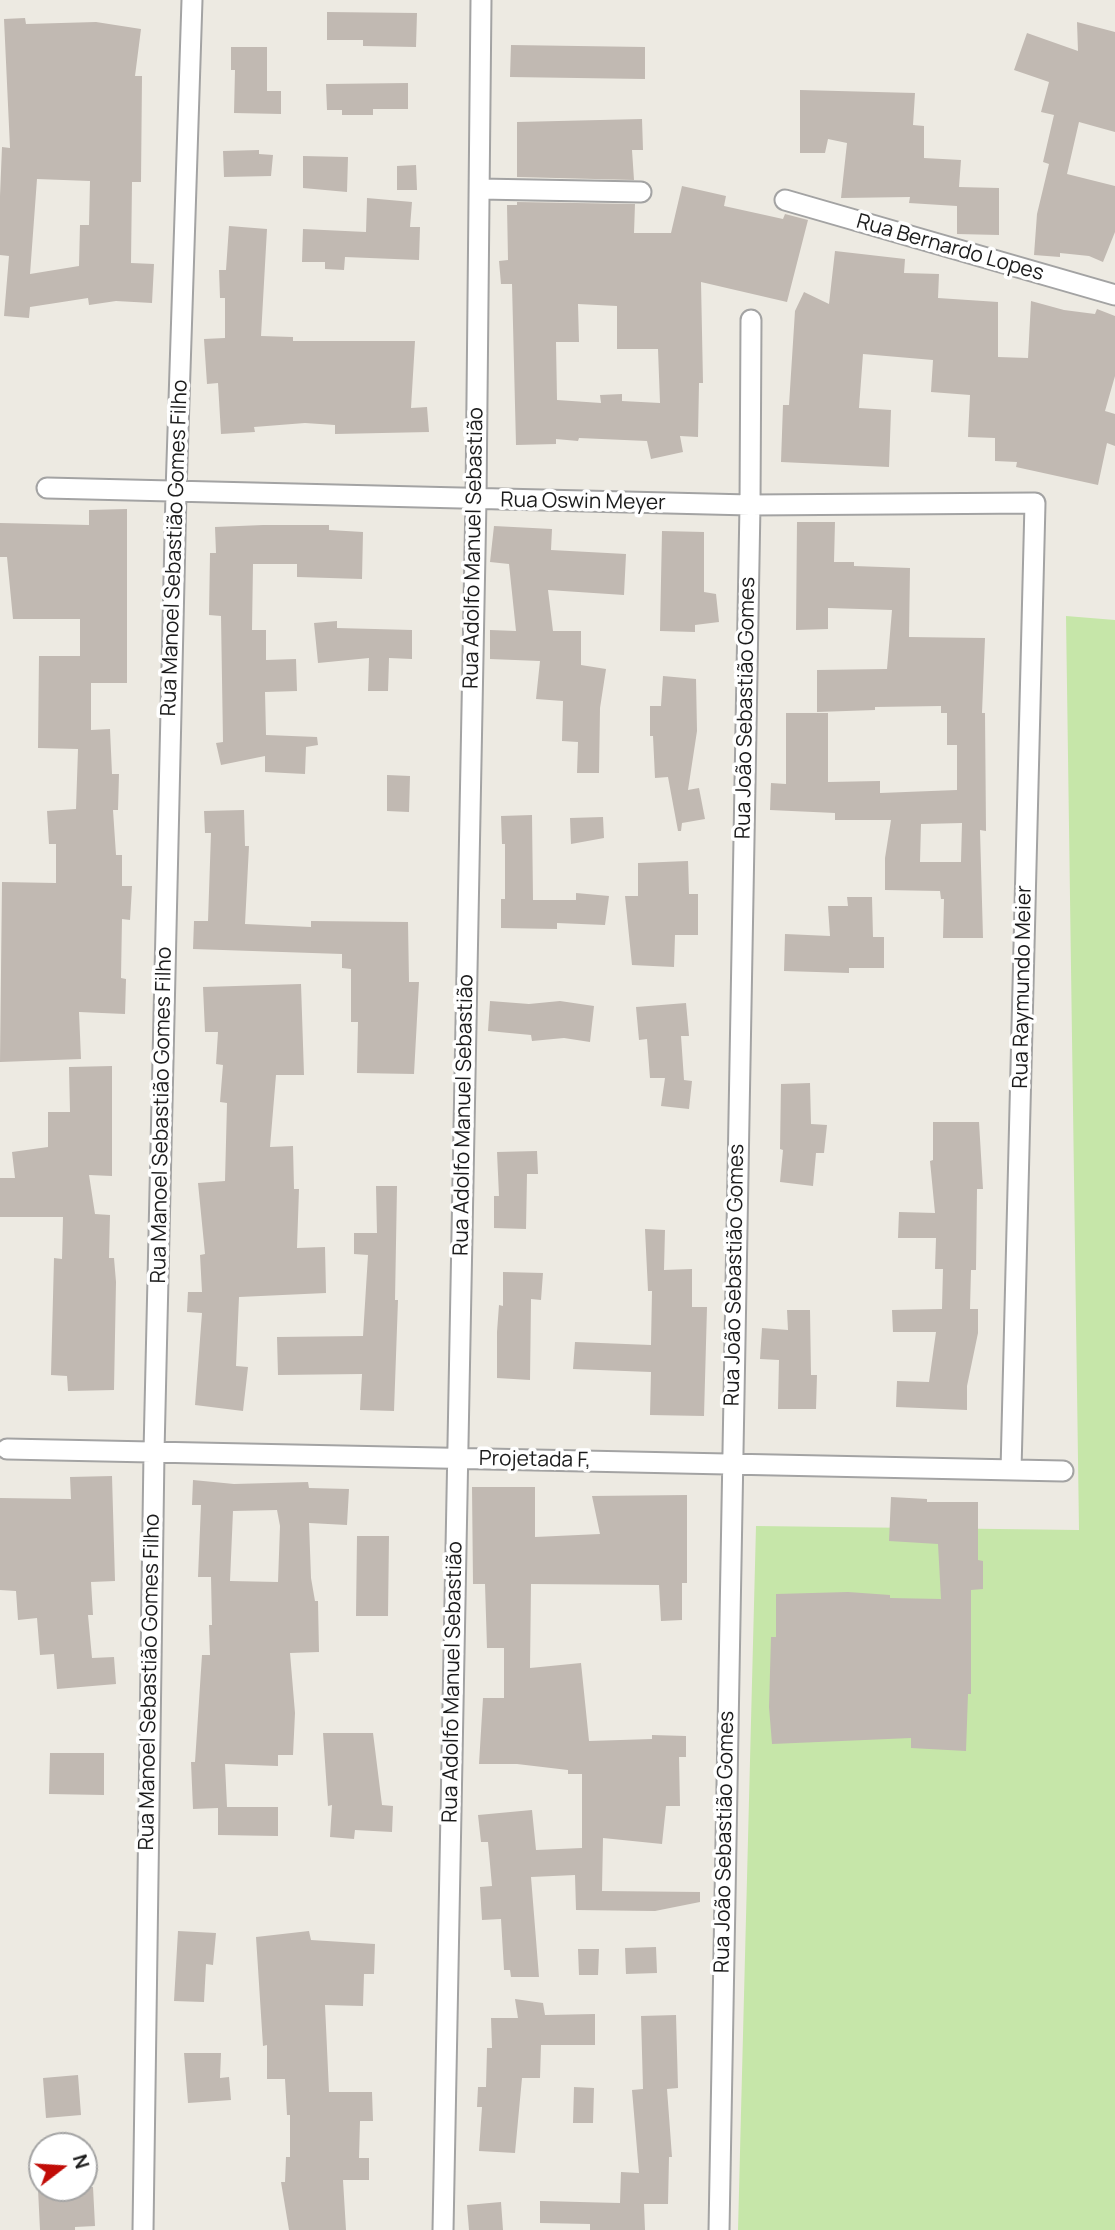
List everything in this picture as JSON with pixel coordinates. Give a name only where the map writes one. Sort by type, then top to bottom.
[{"type":"street","name":"Rua Manoel Sebastião Gomes Filho","points":[[143,2230],[154,1452],[176,493],[192,0]]},
{"type":"street","name":"Rua Adolfo Manuel Sebastião","points":[[443,2230],[475,499],[481,0]]},
{"type":"street","points":[[480,189],[641,192]]},
{"type":"street","name":"Rua Bernardo Lopes","points":[[785,200],[1115,295]]},
{"type":"street","name":"Rua João Sebastião Gomes","points":[[719,2230],[751,320]]},
{"type":"street","name":"Rua Oswin Meyer","points":[[47,488],[750,505],[1035,503]]},
{"type":"street","name":"Rua Raymundo Meier","points":[[1011,1470],[1035,503]]},
{"type":"street","name":"Projetada F,","points":[[7,1449],[1063,1471]]},
{"type":"green space","points":[[1066,616],[1115,620],[1115,2230],[738,2230],[756,1526],[1079,1530]]},
{"type":"building","points":[[327,12],[417,13],[416,47],[363,46],[363,40],[327,40]]},
{"type":"building","points":[[25,18],[26,24],[96,22],[141,29],[135,76],[142,76],[141,182],[132,182],[131,263],[154,264],[152,303],[116,301],[89,305],[88,298],[30,307],[29,318],[4,316],[9,256],[0,255],[0,196],[2,147],[10,148],[4,19]],"holes":[[[37,179],[90,181],[89,225],[80,225],[79,266],[30,274]]]},
{"type":"building","points":[[1077,22],[1115,32],[1115,132],[1079,122],[1067,174],[1115,186],[1115,232],[1103,262],[1089,256],[1060,253],[1060,257],[1034,255],[1037,214],[1049,164],[1043,162],[1054,115],[1041,112],[1049,82],[1014,70],[1027,33],[1078,51]]},
{"type":"building","points":[[511,45],[645,47],[645,79],[510,77]]},
{"type":"building","points":[[231,47],[267,47],[267,91],[281,91],[281,114],[234,113],[235,70],[231,70]]},
{"type":"building","points":[[408,83],[408,109],[373,109],[373,115],[342,115],[342,110],[327,110],[326,84]]},
{"type":"building","points":[[800,90],[915,93],[913,125],[924,126],[924,158],[961,160],[959,187],[999,188],[999,235],[957,234],[957,206],[909,203],[910,197],[841,198],[847,143],[828,139],[825,153],[800,153]]},
{"type":"building","points":[[642,119],[643,150],[632,150],[634,180],[517,177],[517,122]]},
{"type":"building","points":[[259,150],[259,154],[273,155],[271,176],[224,177],[223,151]]},
{"type":"building","points":[[303,156],[348,157],[347,192],[303,188]]},
{"type":"building","points":[[416,165],[417,190],[397,190],[397,166]]},
{"type":"building","points":[[682,186],[726,196],[724,206],[783,219],[785,214],[808,220],[787,302],[701,282],[703,383],[699,383],[698,437],[680,436],[683,452],[651,459],[647,441],[579,438],[578,441],[556,439],[556,444],[516,445],[512,284],[501,284],[499,261],[508,260],[507,205],[517,205],[517,202],[635,204],[634,233],[671,233]],"holes":[[[578,304],[617,306],[617,349],[658,349],[660,403],[622,401],[622,394],[600,395],[601,403],[557,400],[556,342],[579,342]]]},
{"type":"building","points":[[367,198],[412,202],[410,227],[420,227],[419,260],[345,257],[344,270],[325,269],[325,262],[302,262],[303,229],[366,232]]},
{"type":"building","points":[[229,226],[267,229],[261,336],[293,337],[293,341],[415,341],[411,408],[427,407],[429,432],[335,434],[335,425],[305,423],[254,427],[255,432],[221,434],[218,383],[207,384],[204,339],[225,338],[225,298],[220,298],[219,270],[226,270]]},
{"type":"building","points":[[835,251],[905,259],[904,273],[939,274],[938,298],[998,302],[998,357],[1028,358],[1031,301],[1064,310],[1095,314],[1097,309],[1115,316],[1115,376],[1105,411],[1115,414],[1115,446],[1107,443],[1098,485],[1016,467],[1017,462],[995,461],[995,438],[968,437],[970,395],[931,392],[933,360],[863,354],[859,408],[891,410],[889,467],[781,462],[783,405],[789,405],[795,311],[804,292],[829,304]]},
{"type":"building","points":[[127,509],[127,683],[91,683],[91,730],[110,729],[112,774],[119,774],[118,810],[113,810],[116,855],[122,855],[122,886],[132,886],[130,920],[122,919],[121,978],[126,979],[125,1014],[79,1012],[81,1059],[0,1062],[2,882],[56,883],[56,844],[49,844],[47,811],[76,809],[78,749],[38,748],[39,656],[80,656],[80,619],[13,619],[7,557],[0,557],[0,523],[89,525],[89,510]]},
{"type":"building","points":[[797,522],[835,522],[834,562],[854,562],[854,566],[910,568],[909,637],[985,638],[982,713],[985,713],[986,831],[980,830],[983,938],[943,938],[944,899],[941,899],[940,891],[885,890],[885,858],[891,820],[835,820],[835,813],[770,810],[771,783],[786,784],[786,713],[828,713],[828,782],[880,781],[880,793],[957,790],[957,745],[947,745],[947,713],[941,713],[941,706],[875,707],[875,710],[817,712],[817,670],[887,669],[892,610],[828,608],[828,629],[796,630]],"holes":[[[962,823],[961,862],[920,862],[921,824]]]},
{"type":"building","points":[[329,525],[329,530],[363,532],[362,579],[297,577],[297,564],[253,564],[252,630],[266,630],[266,660],[296,659],[297,691],[265,692],[266,735],[317,737],[318,745],[306,747],[305,774],[265,772],[265,756],[221,765],[216,743],[223,742],[221,616],[209,615],[210,553],[216,553],[215,527]]},
{"type":"building","points":[[494,526],[552,529],[551,550],[626,554],[624,595],[548,590],[553,631],[581,631],[581,665],[606,669],[600,708],[599,773],[577,773],[578,742],[562,741],[563,701],[536,699],[540,661],[490,659],[490,630],[516,631],[509,564],[490,562]]},
{"type":"building","points":[[662,531],[704,532],[704,592],[716,594],[719,622],[695,625],[695,632],[660,631]]},
{"type":"building","points":[[337,621],[337,628],[412,630],[412,659],[389,658],[388,691],[368,691],[369,658],[318,663],[314,623]]},
{"type":"building","points":[[663,676],[696,679],[697,731],[688,790],[699,788],[705,819],[682,823],[681,831],[678,831],[668,777],[655,778],[653,736],[650,736],[650,706],[661,706]]},
{"type":"building","points":[[387,775],[410,776],[409,812],[387,811]]},
{"type":"building","points":[[244,810],[245,846],[249,846],[245,924],[311,927],[311,921],[408,922],[409,982],[419,982],[414,1074],[357,1073],[358,1022],[351,1022],[351,969],[342,968],[342,954],[193,949],[194,921],[208,921],[211,833],[205,833],[204,811]]},
{"type":"building","points":[[532,815],[533,900],[576,900],[576,893],[609,896],[605,925],[557,923],[557,929],[501,928],[501,899],[505,899],[505,844],[502,844],[501,816]]},
{"type":"building","points":[[603,817],[604,838],[571,844],[570,818]]},
{"type":"building","points":[[688,861],[689,894],[698,894],[698,935],[675,935],[674,967],[632,965],[625,896],[638,896],[638,863]]},
{"type":"building","points":[[847,897],[872,897],[873,937],[884,937],[884,968],[849,968],[849,973],[784,971],[785,934],[830,936],[828,906],[848,906]]},
{"type":"building","points":[[301,984],[304,1075],[276,1075],[270,1147],[293,1146],[294,1189],[299,1189],[297,1248],[325,1247],[326,1293],[239,1297],[236,1366],[248,1367],[243,1411],[195,1405],[202,1313],[187,1312],[188,1292],[202,1292],[200,1255],[205,1254],[198,1183],[225,1181],[227,1103],[220,1102],[223,1065],[216,1064],[218,1032],[205,1032],[203,987]]},
{"type":"building","points":[[490,1001],[529,1004],[560,1001],[594,1006],[590,1042],[564,1038],[532,1041],[531,1035],[488,1031]]},
{"type":"building","points":[[686,1003],[689,1036],[681,1036],[684,1080],[692,1081],[689,1109],[661,1106],[665,1078],[650,1078],[647,1039],[639,1040],[636,1007]]},
{"type":"building","points":[[112,1066],[112,1176],[89,1175],[95,1214],[110,1215],[109,1258],[114,1258],[116,1282],[114,1390],[68,1391],[67,1376],[51,1375],[54,1258],[62,1259],[63,1217],[0,1217],[0,1178],[15,1178],[12,1152],[48,1147],[48,1112],[70,1112],[69,1067]]},
{"type":"building","points":[[810,1083],[811,1124],[827,1125],[824,1153],[816,1153],[813,1186],[780,1182],[783,1150],[780,1149],[781,1084]]},
{"type":"building","points":[[933,1122],[979,1122],[983,1189],[977,1189],[976,1270],[971,1270],[970,1309],[978,1309],[978,1333],[967,1386],[967,1410],[896,1407],[897,1381],[929,1382],[936,1332],[893,1332],[892,1310],[942,1309],[943,1269],[935,1269],[936,1238],[898,1238],[899,1212],[935,1213],[930,1161],[933,1160]]},
{"type":"building","points":[[537,1151],[538,1174],[527,1174],[526,1229],[494,1228],[494,1196],[499,1196],[497,1152]]},
{"type":"building","points":[[376,1186],[397,1186],[395,1300],[398,1300],[394,1411],[360,1410],[362,1374],[278,1375],[277,1337],[363,1336],[368,1255],[354,1254],[354,1233],[377,1233]]},
{"type":"building","points":[[645,1229],[665,1230],[664,1270],[692,1269],[692,1307],[707,1307],[704,1416],[650,1415],[651,1372],[573,1369],[575,1342],[651,1345],[652,1291],[648,1291]]},
{"type":"building","points":[[503,1272],[543,1273],[541,1300],[531,1299],[530,1380],[497,1378],[497,1332],[499,1305],[503,1306]]},
{"type":"building","points":[[787,1310],[810,1310],[811,1375],[817,1375],[816,1409],[778,1409],[779,1360],[760,1359],[762,1328],[788,1330]]},
{"type":"building","points":[[112,1476],[115,1581],[91,1582],[93,1615],[88,1615],[92,1658],[114,1657],[116,1684],[57,1689],[54,1654],[40,1655],[37,1618],[18,1620],[16,1591],[0,1590],[0,1498],[71,1499],[70,1477]]},
{"type":"building","points":[[193,1480],[234,1484],[308,1482],[309,1488],[349,1489],[347,1525],[309,1523],[311,1578],[315,1601],[318,1601],[319,1652],[290,1653],[295,1713],[293,1755],[278,1755],[278,1766],[225,1764],[227,1807],[278,1807],[278,1836],[218,1835],[218,1808],[193,1809],[191,1762],[195,1762],[202,1655],[210,1655],[209,1625],[212,1625],[211,1577],[198,1577],[201,1505],[192,1505]],"holes":[[[277,1510],[280,1526],[278,1582],[230,1581],[233,1511]]]},
{"type":"building","points":[[472,1487],[535,1487],[535,1537],[600,1534],[592,1496],[687,1495],[687,1583],[682,1583],[682,1620],[661,1621],[659,1585],[531,1584],[530,1668],[581,1663],[589,1741],[652,1739],[652,1735],[686,1736],[686,1757],[679,1757],[680,1806],[666,1806],[662,1844],[603,1838],[602,1891],[700,1892],[700,1902],[655,1911],[576,1910],[575,1875],[531,1877],[539,1977],[511,1977],[510,1970],[504,1970],[501,1919],[482,1920],[480,1887],[492,1886],[488,1842],[481,1842],[478,1815],[532,1810],[536,1850],[582,1848],[582,1774],[568,1774],[568,1770],[517,1764],[479,1764],[483,1698],[504,1698],[504,1648],[487,1648],[485,1584],[473,1584]]},
{"type":"building","points":[[891,1497],[927,1499],[927,1502],[978,1502],[978,1560],[983,1561],[983,1589],[971,1590],[971,1694],[968,1694],[966,1751],[911,1748],[911,1738],[772,1744],[769,1707],[771,1637],[776,1637],[776,1594],[848,1592],[890,1595],[890,1598],[941,1599],[938,1544],[889,1541]]},
{"type":"building","points":[[357,1536],[389,1536],[388,1616],[356,1616]]},
{"type":"building","points":[[323,1733],[373,1733],[382,1805],[393,1806],[392,1832],[355,1830],[354,1839],[330,1837],[332,1805],[328,1806]]},
{"type":"building","points":[[50,1753],[104,1753],[104,1795],[49,1794]]},
{"type":"building","points":[[178,1931],[216,1933],[213,1965],[206,1964],[204,2002],[174,2001]]},
{"type":"building","points":[[309,1931],[311,1940],[375,1944],[374,1974],[364,1974],[363,2006],[325,2005],[329,2092],[372,2092],[373,2121],[360,2121],[359,2158],[369,2158],[369,2180],[343,2180],[346,2230],[289,2230],[281,2182],[285,2182],[286,2157],[290,2157],[290,2115],[287,2115],[285,2079],[267,2079],[267,2045],[263,2046],[256,1937]]},
{"type":"building","points":[[656,1947],[657,1973],[626,1974],[625,1948]]},
{"type":"building","points":[[578,1949],[599,1949],[598,1975],[579,1975]]},
{"type":"building","points":[[515,1999],[543,2003],[545,2015],[595,2014],[595,2045],[541,2045],[540,2078],[522,2078],[515,2153],[479,2151],[482,2107],[477,2107],[478,2087],[486,2087],[487,2048],[492,2048],[491,2018],[518,2018]]},
{"type":"building","points":[[676,2015],[678,2088],[667,2089],[672,2157],[669,2157],[668,2204],[644,2204],[645,2230],[590,2230],[590,2224],[540,2223],[540,2201],[620,2203],[621,2172],[639,2173],[632,2090],[643,2089],[641,2016]]},
{"type":"building","points":[[184,2053],[221,2053],[220,2078],[229,2077],[231,2100],[188,2103]]},
{"type":"building","points":[[78,2075],[81,2115],[46,2118],[43,2078]]},
{"type":"building","points":[[574,2087],[594,2088],[593,2123],[573,2123]]},
{"type":"building","points":[[39,2202],[94,2202],[95,2226],[75,2227],[75,2230],[40,2230]]},
{"type":"building","points":[[501,2202],[503,2230],[469,2230],[467,2205]]}]
